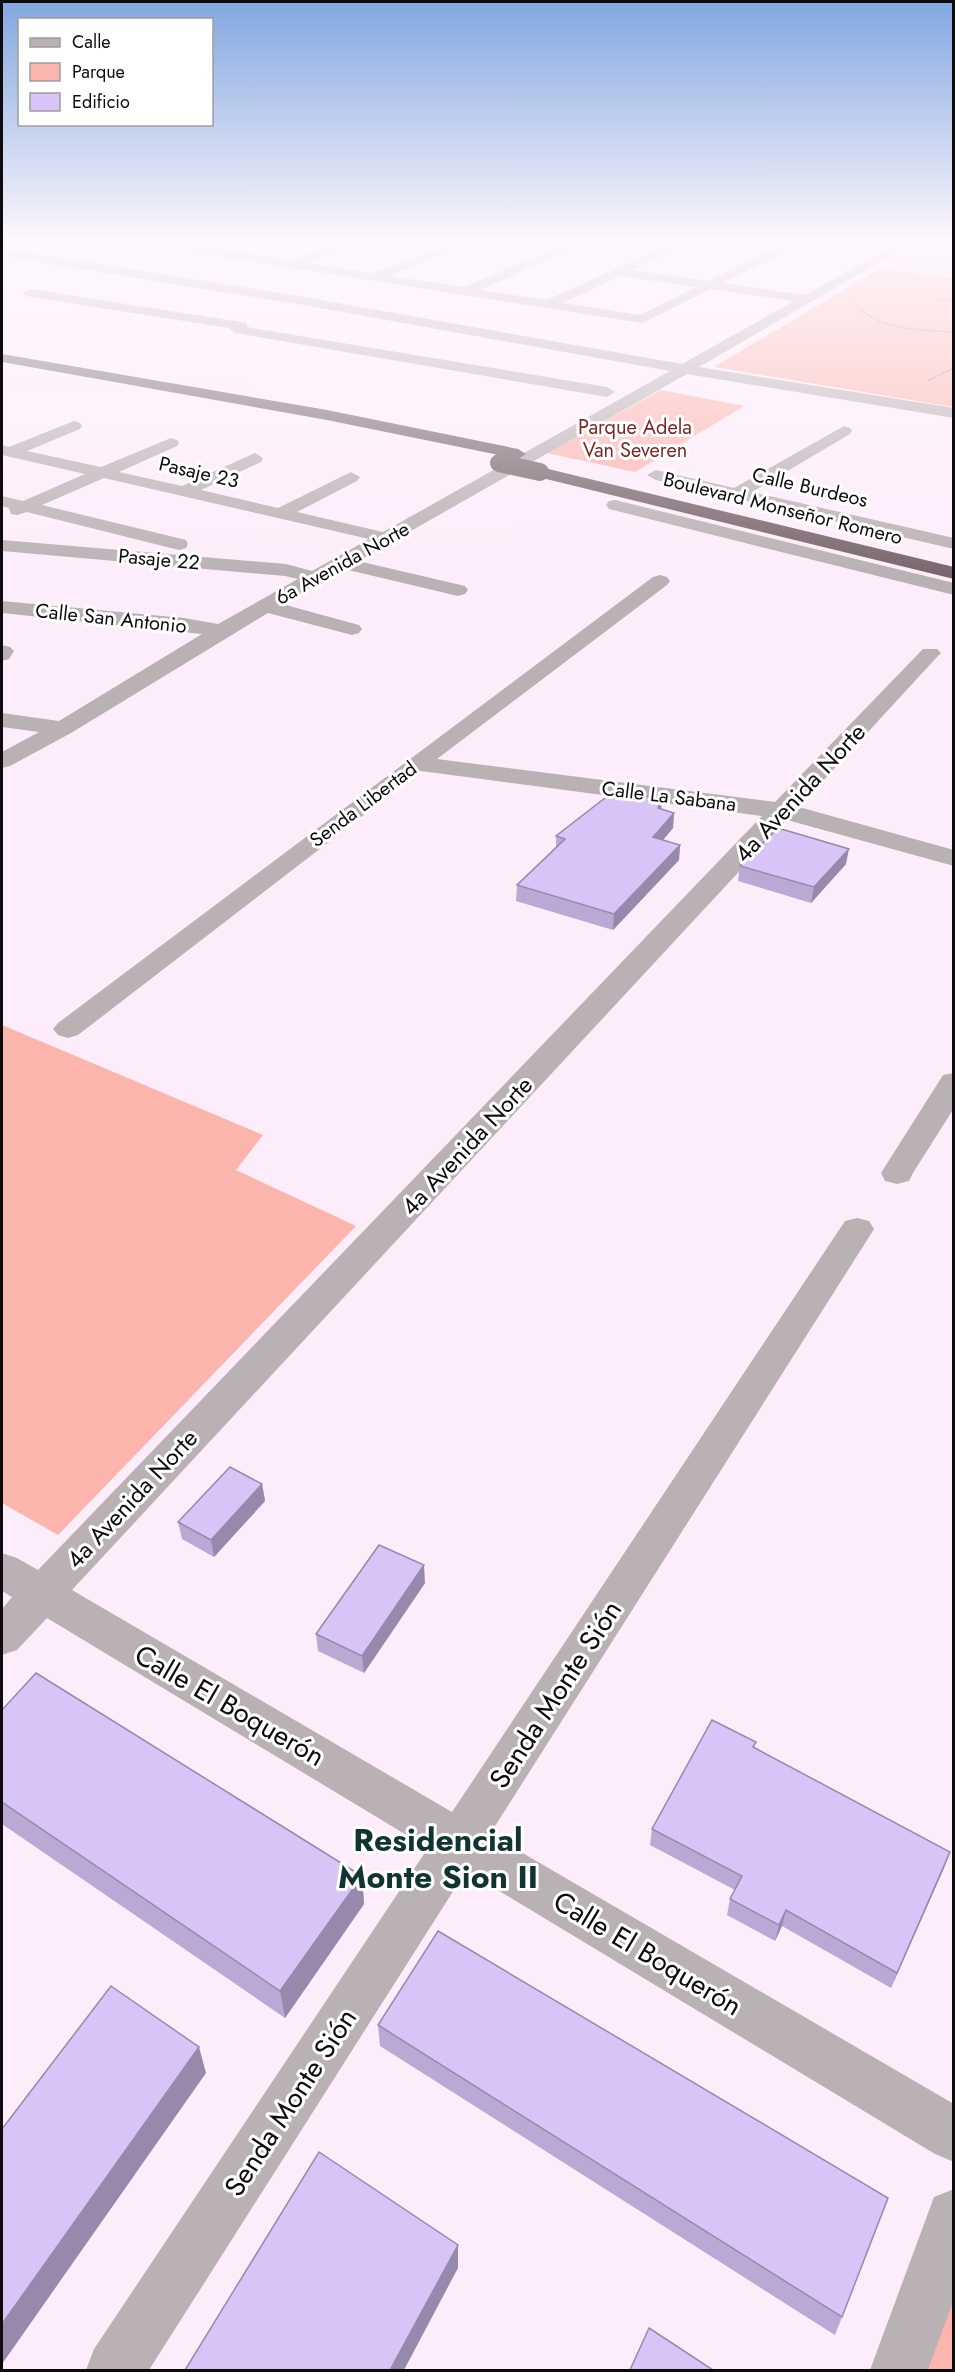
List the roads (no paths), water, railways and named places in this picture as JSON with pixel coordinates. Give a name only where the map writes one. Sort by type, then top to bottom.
[{"type":"highway","name":"Boulevard Monseñor Romero","points":[[2,358],[327,415],[518,454],[954,558]]},
{"type":"highway","name":"Boulevard Monseñor Romero","points":[[2,372],[243,414],[540,472],[954,573]]},
{"type":"street","points":[[380,353],[607,392]]},
{"type":"street","points":[[594,353],[954,413]]},
{"type":"street","name":"6a Avenida Norte","points":[[2,761],[63,728],[221,631],[714,353]]},
{"type":"street","points":[[6,451],[74,426]]},
{"type":"street","points":[[737,494],[844,431]]},
{"type":"street","points":[[2,517],[171,443]]},
{"type":"street","name":"Pasaje 23","points":[[6,451],[387,538]]},
{"type":"street","points":[[183,492],[255,458]]},
{"type":"street","name":"Calle Burdeos","points":[[656,475],[954,544]]},
{"type":"street","points":[[280,514],[351,477]]},
{"type":"street","points":[[2,501],[286,570]]},
{"type":"street","points":[[615,505],[954,589]]},
{"type":"street","points":[[925,537],[944,523]]},
{"type":"street","name":"Pasaje 22","points":[[2,545],[286,570],[315,578]]},
{"type":"street","points":[[342,563],[458,590]]},
{"type":"street","name":"Senda Libertad","points":[[68,1029],[416,763],[660,581]]},
{"type":"street","points":[[265,606],[352,629]]},
{"type":"street","name":"Calle San Antonio","points":[[2,607],[184,624],[221,631]]},
{"type":"street","name":"4a Avenida Norte","points":[[2,1637],[784,811],[930,653]]},
{"type":"street","points":[[2,720],[63,728]]},
{"type":"street","name":"Calle La Sabana","points":[[416,763],[784,811],[954,858]]},
{"type":"street","points":[[897,1173],[954,1082]]},
{"type":"street","name":"Senda Monte Sión","points":[[115,2370],[857,1229]]},
{"type":"street","name":"Calle El Boquerón","points":[[2,1570],[954,2135]]},
{"type":"street","points":[[899,2370],[954,2217]]},
{"type":"district","name":"Residencial Monte Sion II","points":[[438,1858]]},
{"type":"park label","name":"Parque Adela Van Severen","points":[[635,438]]}]
